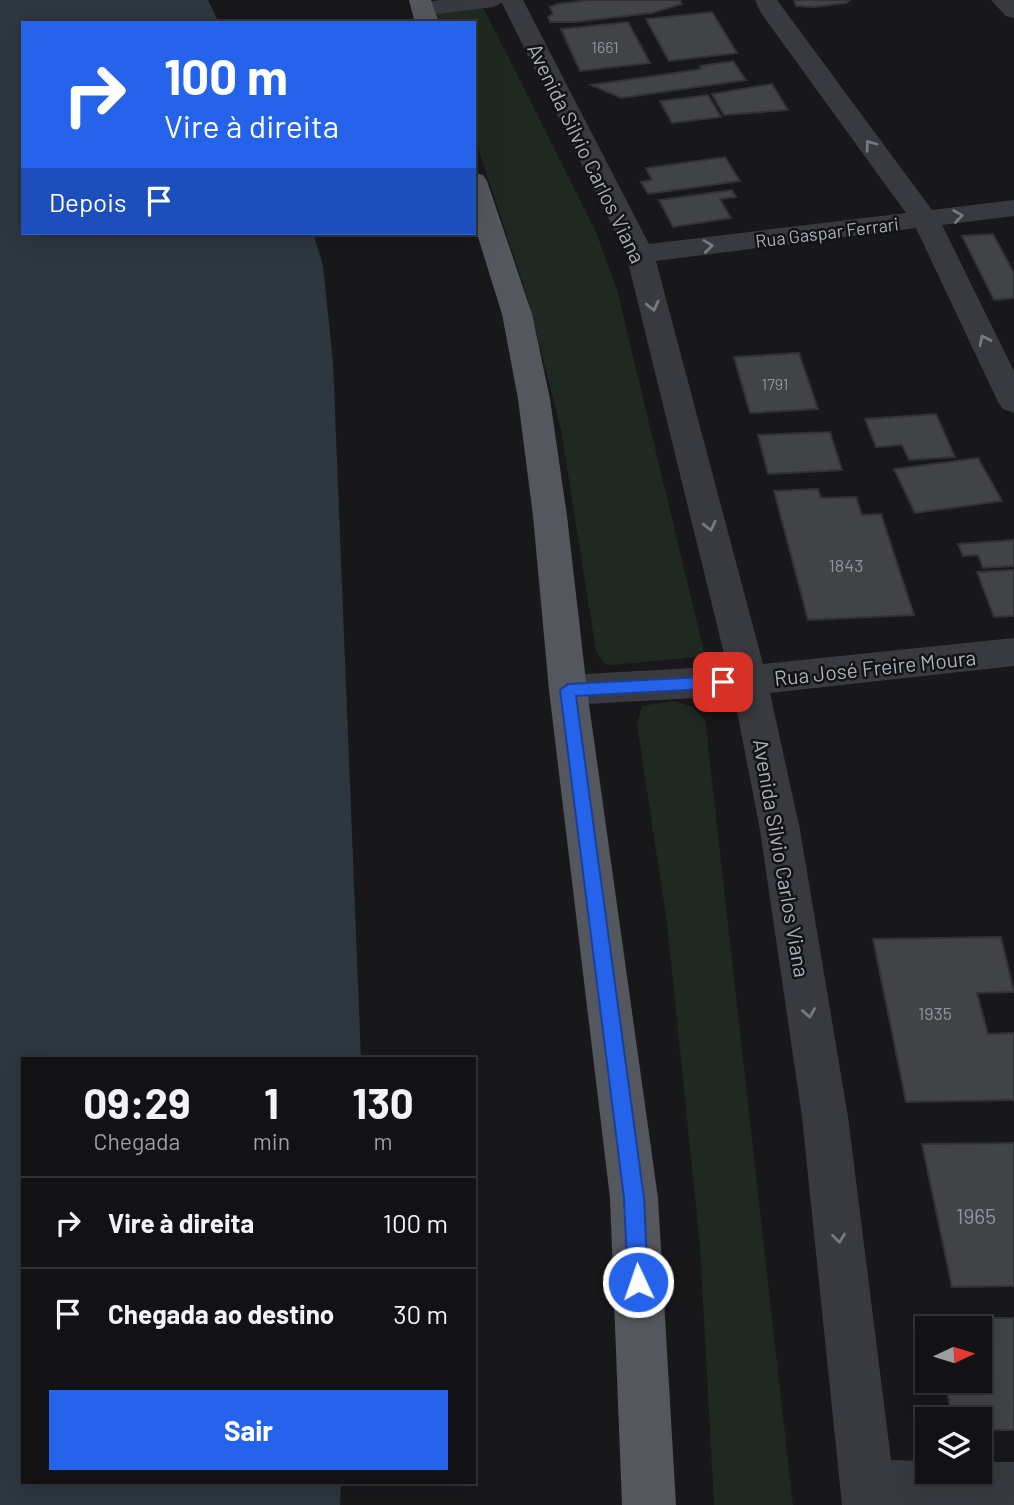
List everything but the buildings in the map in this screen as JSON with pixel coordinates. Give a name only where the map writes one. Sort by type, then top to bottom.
[{"type":"main road","points":[[476,187],[517,314],[534,399],[550,516],[568,690],[634,1198],[649,1505]]},
{"type":"street","points":[[424,11],[494,0]]},
{"type":"street","name":"Avenida Silvio Carlos Viana","points":[[512,0],[640,254],[749,681],[780,830],[825,1117],[868,1496]]},
{"type":"street","points":[[1002,0],[1014,11]]},
{"type":"street","points":[[761,3],[926,221],[1014,402]]},
{"type":"street","name":"Rua Gaspar Ferrari","points":[[640,254],[926,221],[1014,208]]},
{"type":"street","name":"Rua José Freire Moura","points":[[568,690],[749,681],[1014,652]]},
{"type":"street","points":[[868,1496],[1014,1489]]},
{"type":"shaded area","points":[[0,0],[208,0],[218,21],[21,21],[21,235],[314,235],[323,265],[333,363],[361,1057],[21,1057],[21,1484],[341,1484],[340,1505],[0,1505]]},
{"type":"shaded area","points":[[481,3],[596,232],[617,290],[705,656],[614,665],[605,664],[596,651],[561,430],[527,296],[476,142],[476,21],[436,21],[433,13]]},
{"type":"shaded area","points":[[672,701],[691,706],[705,719],[793,1505],[714,1505],[700,1246],[667,923],[637,725],[642,706]]},
{"type":"route","points":[[638,1282],[634,1198],[568,690],[723,682]]}]
